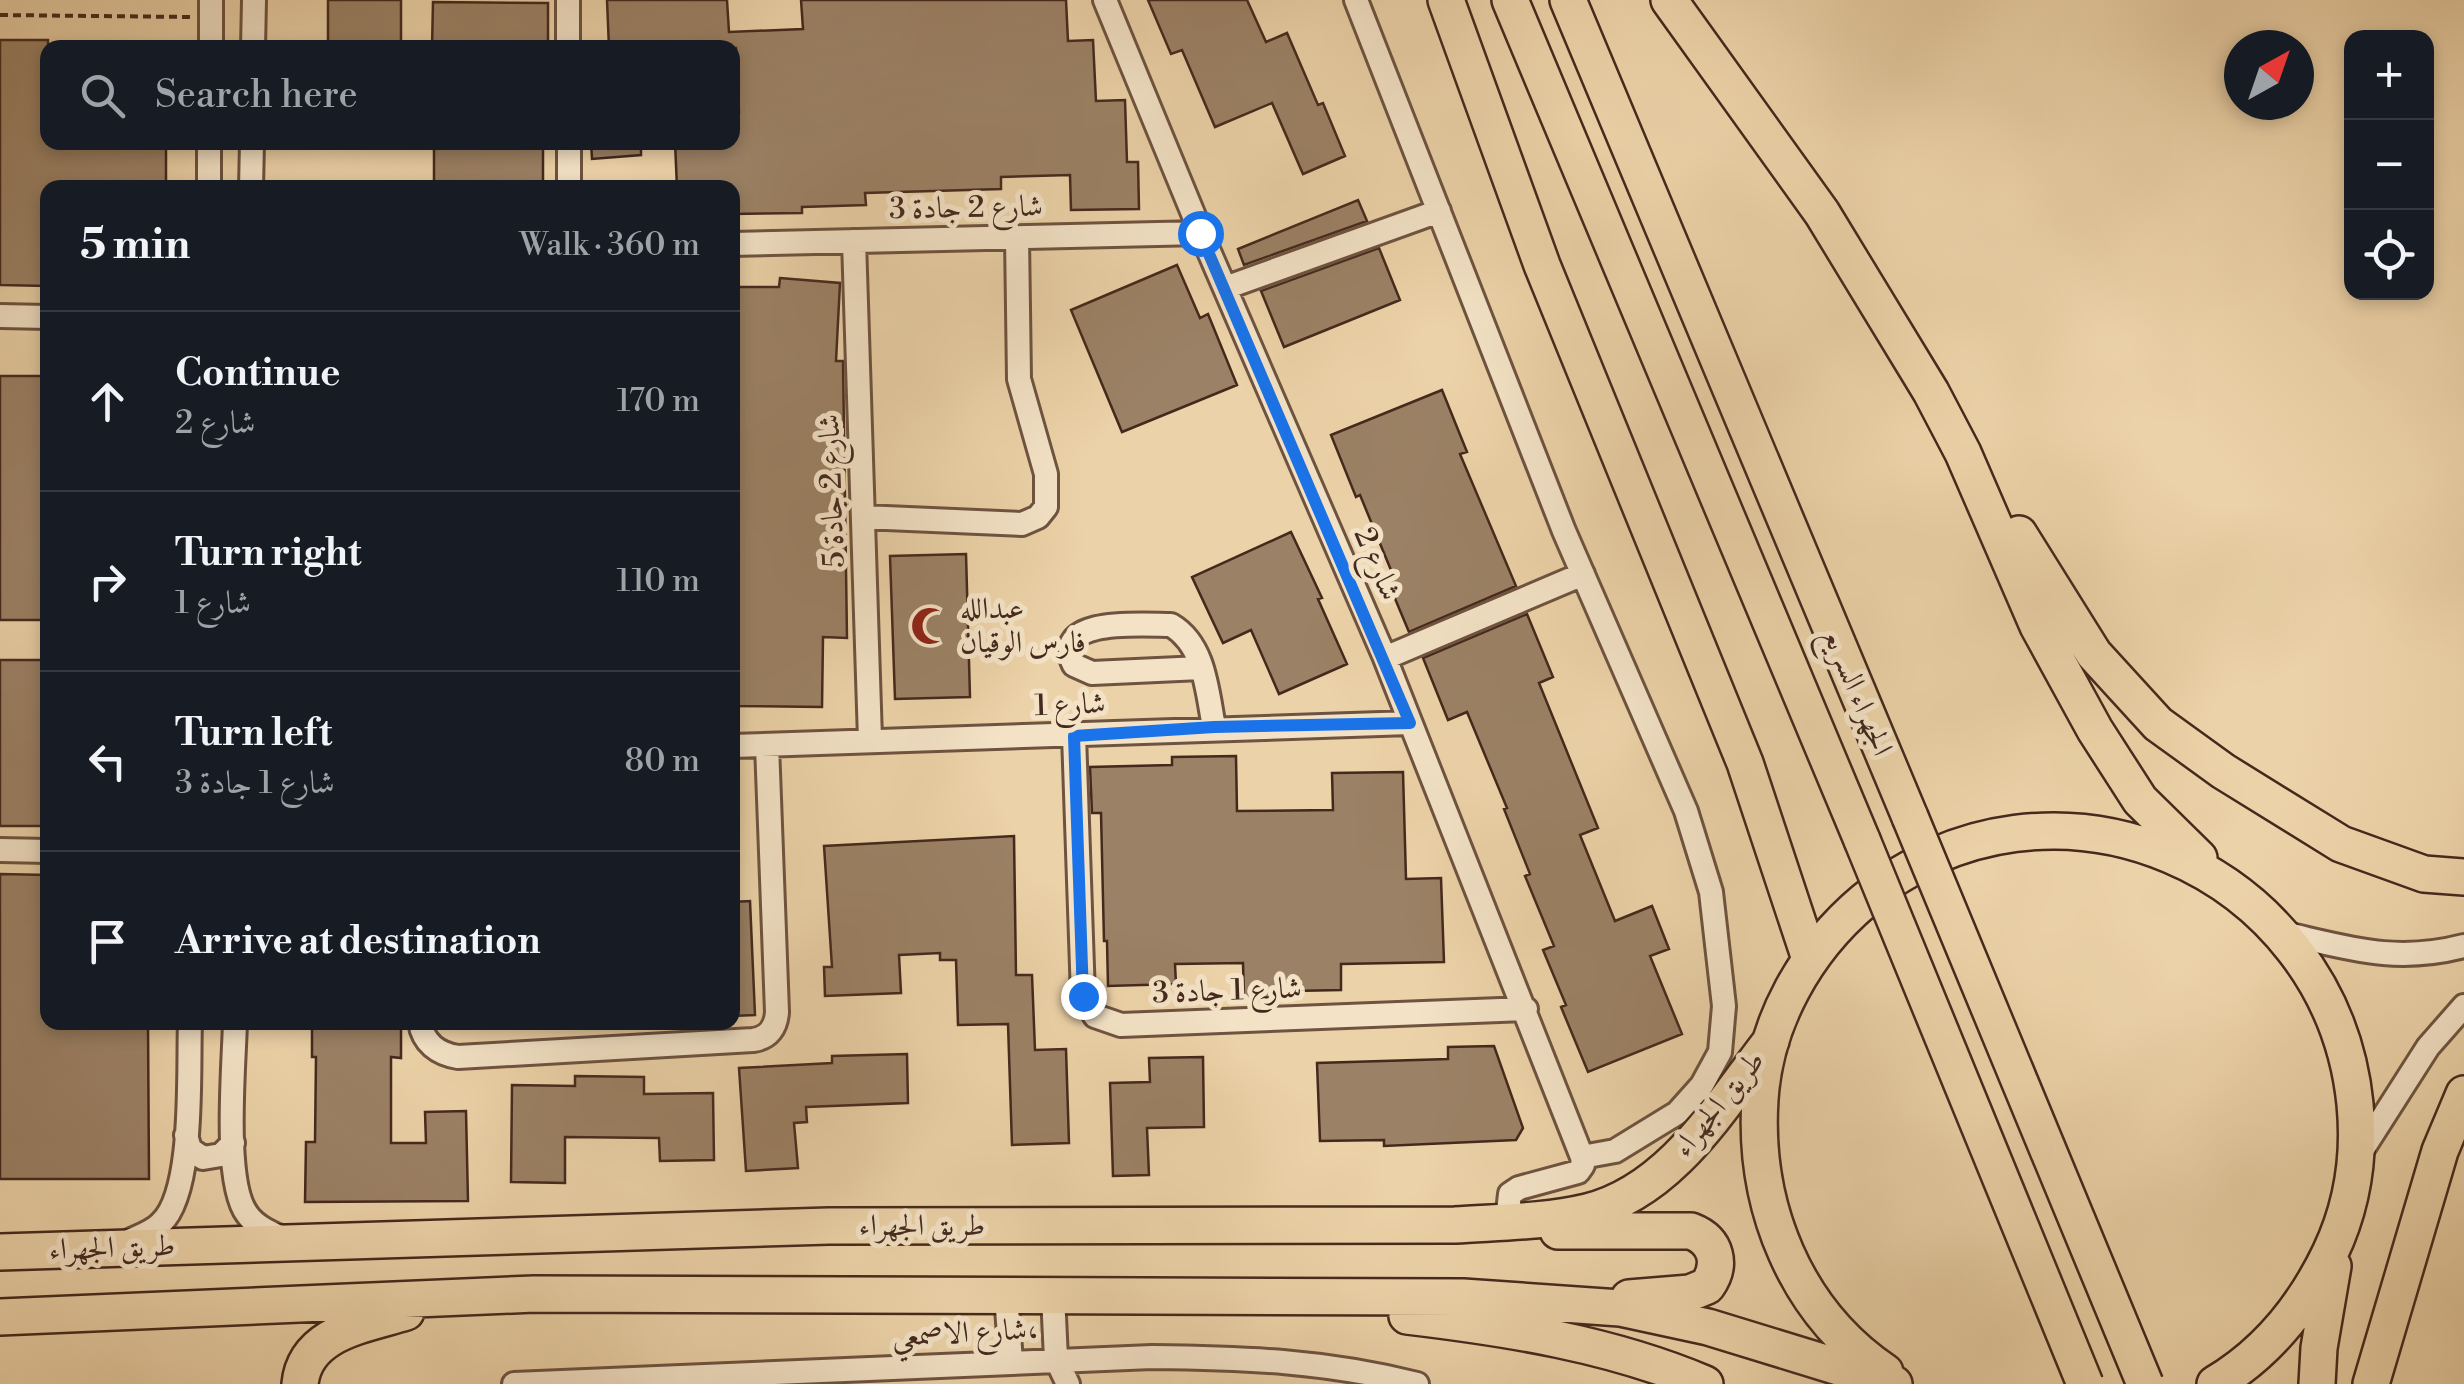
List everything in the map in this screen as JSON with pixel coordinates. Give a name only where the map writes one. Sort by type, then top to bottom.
[{"type":"highway","points":[[1446,0],[1542,266],[1745,763],[1810,960]]},
{"type":"highway","name":"الجهراء السريع","points":[[1510,0],[2085,1384]]},
{"type":"highway","name":"الجهراء السريع","points":[[1568,0],[2144,1384]]},
{"type":"highway","points":[[1669,0],[1822,213],[1931,392],[1963,453],[2038,626],[2095,730],[2140,800],[2282,933],[2314,976],[2337,1024],[2352,1076],[2357,1129],[2352,1182],[2318,1348],[2317,1384]]},
{"type":"highway","points":[[1963,453],[2004,509],[2094,654],[2158,724],[2237,780],[2341,844],[2424,874],[2464,877]]},
{"type":"highway","points":[[1902,1384],[1868,1361],[1831,1325],[1801,1283],[1778,1236],[1764,1187],[1758,1136],[1761,1085],[1771,1040],[1788,998],[1810,960],[1844,919],[1884,884],[1930,858],[1980,840],[2032,831],[2085,832],[2137,841],[2186,860],[2225,883]]},
{"type":"highway","name":"طريق الجهراء","points":[[0,1252],[828,1226],[1456,1225],[1508,1221],[1589,1211],[1660,1174],[1691,1145],[1771,1040]]},
{"type":"highway","points":[[2371,1384],[2440,1151],[2464,1094]]},
{"type":"highway","points":[[0,1318],[534,1294],[1638,1298],[1690,1293],[1707,1286],[1718,1264],[1709,1243],[1692,1231],[1557,1231],[1456,1225]]},
{"type":"highway","points":[[2215,1384],[2264,1348],[2292,1317],[2316,1282],[2339,1234]]},
{"type":"highway","points":[[1238,1297],[1479,1324],[1635,1360],[1705,1384]]},
{"type":"highway","points":[[1463,1297],[1620,1308],[1708,1327],[1894,1384]]},
{"type":"highway","points":[[300,1384],[301,1372],[315,1347],[339,1333],[450,1298]]},
{"type":"street","points":[[254,0],[254,40]]},
{"type":"street","points":[[568,0],[568,40]]},
{"type":"street","name":"شارع 2","points":[[1105,0],[1200,233],[1385,658],[1582,1157]]},
{"type":"street","points":[[1356,0],[1583,574],[1686,811],[1711,892],[1724,1006],[1720,1052],[1702,1085],[1678,1113],[1614,1151],[1582,1157],[1583,1165],[1578,1172],[1510,1194],[1508,1221]]},
{"type":"street","points":[[210,40],[211,9]]},
{"type":"street","points":[[209,150],[209,180]]},
{"type":"street","points":[[251,180],[252,150]]},
{"type":"street","points":[[569,150],[569,180]]},
{"type":"street","points":[[1225,288],[1439,212]]},
{"type":"street","name":"شارع 2 جادة 3","points":[[740,244],[1200,233]]},
{"type":"street","points":[[863,517],[1022,524],[1038,517],[1046,507],[1046,474],[1019,379],[1017,237]]},
{"type":"street","name":"شارع 2 جادة 5","points":[[854,241],[870,739]]},
{"type":"street","points":[[0,316],[40,317]]},
{"type":"street","points":[[1385,658],[1583,574]]},
{"type":"street","points":[[1201,668],[1092,673],[1074,665],[1070,646],[1074,638],[1092,628],[1171,624],[1190,639],[1201,668],[1214,727]]},
{"type":"street","name":"شارع 1","points":[[740,746],[1410,723]]},
{"type":"street","name":"شارع 1 جادة 3","points":[[1074,736],[1083,996],[1095,1016],[1121,1024],[1526,1009]]},
{"type":"street","points":[[423,1030],[430,1045],[458,1057],[754,1040],[766,1036],[777,1012],[768,744]]},
{"type":"street","points":[[0,850],[40,850]]},
{"type":"street","points":[[2282,933],[2383,955],[2411,957],[2464,946]]},
{"type":"street","points":[[2354,1162],[2428,1047],[2464,1006]]},
{"type":"street","points":[[102,1248],[129,1242],[161,1224],[174,1206],[184,1178],[190,1030]]},
{"type":"street","points":[[236,1030],[234,1175],[246,1213],[280,1238],[304,1242]]},
{"type":"street","points":[[186,1135],[190,1149],[203,1158],[221,1155],[233,1143]]},
{"type":"street","points":[[1053,1295],[1056,1359],[1068,1384]]},
{"type":"street","points":[[1006,1296],[1011,1362]]},
{"type":"street","name":"شارع الاصمعي،","points":[[514,1384],[1056,1359],[1235,1358],[1313,1362],[1417,1384]]},
{"type":"path","points":[[0,15],[211,9]]},
{"type":"building","points":[[328,0],[401,0],[401,40],[328,40]]},
{"type":"building","points":[[607,0],[727,0],[729,32],[803,29],[801,0],[1066,0],[1068,41],[1093,40],[1096,101],[1125,100],[1127,162],[1138,162],[1139,209],[1071,210],[1070,175],[1001,177],[1001,189],[865,193],[866,205],[802,207],[802,213],[740,214],[740,180],[677,180],[675,150],[740,150],[740,40],[609,40]]},
{"type":"building","points":[[1148,0],[1247,0],[1266,42],[1287,33],[1345,156],[1303,174],[1272,103],[1215,127],[1182,50],[1171,54]]},
{"type":"building","points":[[433,2],[548,3],[548,40],[432,40]]},
{"type":"building","points":[[0,40],[40,40],[40,150],[166,150],[166,180],[40,180],[40,286],[0,285]]},
{"type":"building","points":[[434,150],[543,150],[543,180],[434,180]]},
{"type":"building","points":[[591,150],[641,150],[641,155],[592,159]]},
{"type":"building","points":[[1358,200],[1367,221],[1244,265],[1238,249]]},
{"type":"building","points":[[1379,248],[1400,300],[1284,347],[1261,291]]},
{"type":"building","points":[[1177,265],[1200,318],[1208,314],[1237,385],[1122,432],[1071,310]]},
{"type":"building","points":[[780,278],[840,283],[836,361],[843,361],[847,638],[823,637],[822,707],[740,706],[740,287],[779,287]]},
{"type":"building","points":[[0,376],[40,376],[40,620],[0,620]]},
{"type":"building","points":[[1442,390],[1467,452],[1460,454],[1516,586],[1409,632],[1386,577],[1393,575],[1331,435]]},
{"type":"building","points":[[1291,532],[1347,664],[1279,694],[1251,630],[1223,643],[1192,577]]},
{"type":"building","name":"عبدالله فارس الوقيان","points":[[966,554],[970,697],[895,699],[890,556]]},
{"type":"building","points":[[1527,614],[1553,677],[1539,683],[1598,828],[1580,835],[1615,921],[1652,906],[1669,949],[1650,956],[1682,1034],[1588,1072],[1543,950],[1554,946],[1525,876],[1530,874],[1504,809],[1507,808],[1467,712],[1448,720],[1423,658]]},
{"type":"building","points":[[0,660],[40,660],[40,826],[0,826]]},
{"type":"building","points":[[1236,756],[1237,811],[1333,810],[1332,773],[1403,772],[1406,879],[1441,878],[1444,962],[1341,964],[1341,990],[1292,991],[1292,997],[1244,998],[1243,963],[1175,964],[1176,984],[1108,986],[1101,813],[1092,813],[1090,767],[1172,765],[1172,757]]},
{"type":"building","points":[[1014,836],[1016,975],[1032,975],[1035,1050],[1066,1049],[1069,1143],[1012,1145],[1008,1024],[958,1025],[956,960],[940,960],[940,953],[899,955],[901,993],[825,996],[824,967],[832,967],[824,846]]},
{"type":"building","points":[[0,874],[40,875],[40,1030],[148,1030],[149,1179],[0,1179]]},
{"type":"building","points":[[750,901],[755,1015],[740,1016],[740,902]]},
{"type":"building","points":[[312,1030],[401,1030],[401,1058],[391,1057],[391,1143],[426,1143],[425,1112],[466,1111],[468,1201],[305,1202],[306,1142],[315,1142],[316,1057],[312,1057]]},
{"type":"building","points":[[1494,1046],[1523,1128],[1516,1140],[1384,1146],[1384,1140],[1320,1141],[1317,1063],[1448,1059],[1448,1047]]},
{"type":"building","points":[[907,1054],[908,1103],[806,1107],[807,1122],[794,1123],[798,1168],[746,1171],[739,1068],[832,1063],[832,1056]]},
{"type":"building","points":[[1203,1057],[1204,1127],[1147,1128],[1149,1175],[1113,1176],[1110,1083],[1150,1082],[1149,1058]]},
{"type":"building","points":[[575,1076],[644,1077],[644,1094],[713,1093],[714,1160],[660,1161],[659,1138],[565,1137],[565,1183],[511,1182],[512,1085],[575,1086]]},
{"type":"place","name":"عبدالله فارس الوقيان","points":[[930,626]]},
{"type":"route","points":[[1083,996],[1074,736],[1214,727],[1410,723],[1200,233]]}]
